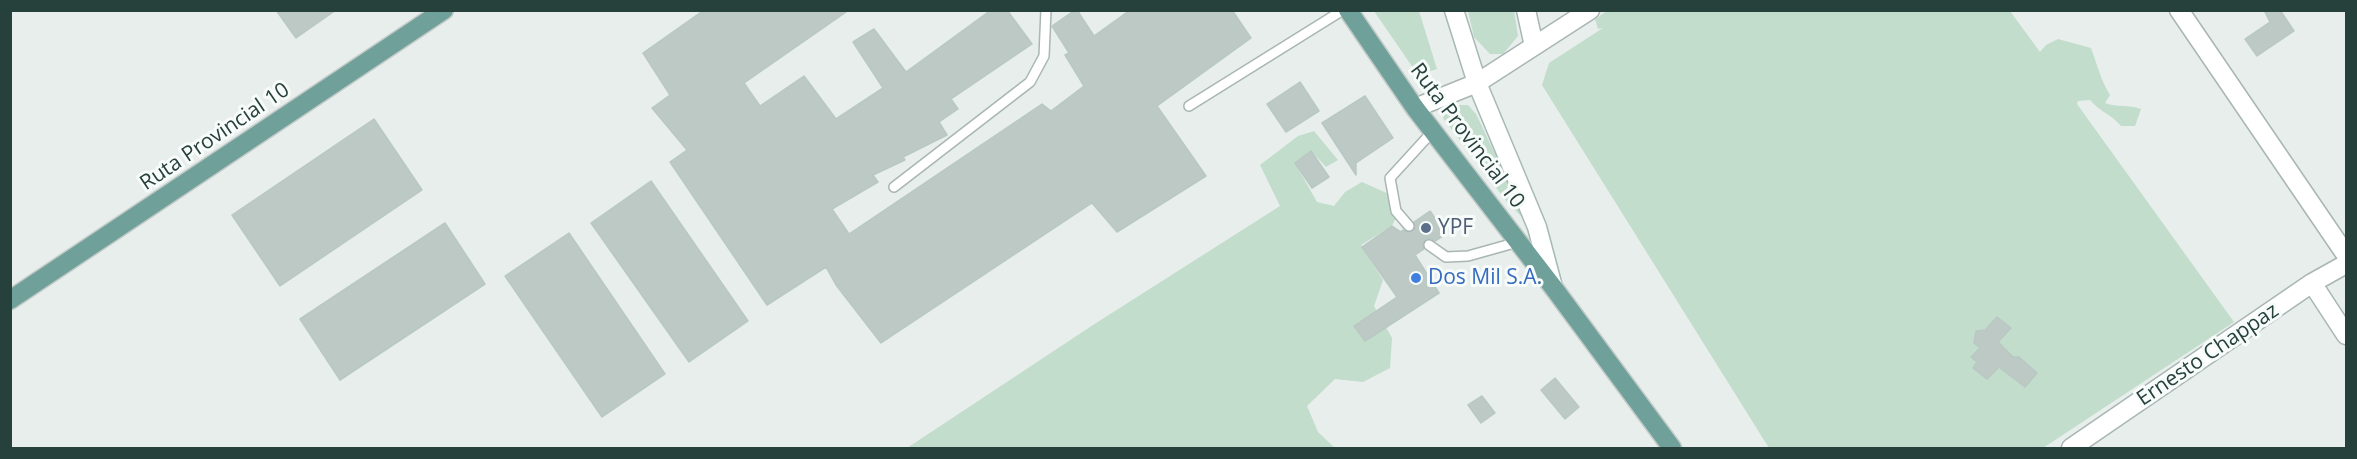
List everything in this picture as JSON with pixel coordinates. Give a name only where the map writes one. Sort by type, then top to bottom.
[{"type":"main road","name":"Ruta Provincial 10","points":[[1348,10],[1415,108],[1553,287],[1672,448]]},
{"type":"main road","name":"Ruta Provincial 10","points":[[10,300],[436,13]]},
{"type":"street","points":[[1454,10],[1477,83],[1537,227],[1553,287]]},
{"type":"street","points":[[1526,10],[1534,46]]},
{"type":"street","points":[[1415,108],[1477,83],[1590,10]]},
{"type":"street","points":[[2179,10],[2346,255]]},
{"type":"street","name":"Ernesto Chappaz","points":[[2071,448],[2312,284],[2346,264]]},
{"type":"street","points":[[2312,284],[2346,335]]},
{"type":"lane","points":[[894,187],[1030,82],[1044,56],[1046,10]]},
{"type":"lane","points":[[1189,106],[1343,10]]},
{"type":"lane","points":[[1409,226],[1396,211],[1390,178],[1433,131]]},
{"type":"lane","points":[[1429,245],[1446,257],[1468,256],[1518,242]]},
{"type":"green space","points":[[1374,11],[1419,11],[1437,69],[1418,75]]},
{"type":"green space","points":[[1468,11],[1514,11],[1518,36],[1503,54],[1490,54],[1474,37]]},
{"type":"green space","points":[[1607,11],[2010,11],[2040,52],[2046,45],[2058,39],[2091,48],[2110,95],[2105,103],[2141,109],[2135,126],[2121,126],[2090,100],[2078,101],[2077,104],[2234,322],[2043,448],[1769,448],[1542,85],[1549,63],[1603,28],[1598,29],[1595,19]]},
{"type":"green space","points":[[1454,105],[1468,105],[1476,114],[1528,223],[1507,202],[1443,118],[1446,111]]},
{"type":"green space","points":[[1314,131],[1338,160],[1326,167],[1311,151],[1295,163],[1317,202],[1334,206],[1345,192],[1362,182],[1391,195],[1401,207],[1392,226],[1361,245],[1383,280],[1374,306],[1392,338],[1390,368],[1363,382],[1335,379],[1307,406],[1318,432],[1335,448],[907,448],[1093,325],[1280,206],[1260,165],[1298,136]]},
{"type":"building","points":[[276,10],[336,10],[296,38]]},
{"type":"building","points":[[704,10],[849,10],[744,83],[760,106],[804,76],[836,119],[883,88],[853,42],[874,29],[906,72],[991,10],[1007,10],[1032,44],[951,99],[958,109],[939,122],[947,135],[903,157],[905,160],[873,175],[878,182],[832,209],[849,234],[1042,104],[1051,111],[1084,86],[1065,55],[1069,53],[1052,26],[1075,10],[1094,36],[1130,10],[1232,10],[1251,38],[1157,106],[1206,176],[1117,232],[1092,203],[881,343],[836,285],[826,267],[767,305],[670,162],[687,150],[652,108],[670,95],[643,53]]},
{"type":"building","points":[[2264,10],[2280,10],[2294,31],[2257,56],[2245,39],[2270,22]]},
{"type":"building","points":[[1300,82],[1319,111],[1286,132],[1267,104]]},
{"type":"building","points":[[1365,96],[1393,138],[1356,163],[1356,175],[1322,123]]},
{"type":"building","points":[[374,119],[422,190],[280,286],[232,215]]},
{"type":"building","points":[[1311,151],[1329,177],[1312,188],[1295,163]]},
{"type":"building","points":[[651,181],[748,321],[689,362],[591,223]]},
{"type":"building","points":[[1430,211],[1446,234],[1435,241],[1430,238],[1426,239],[1422,244],[1424,249],[1415,255],[1439,293],[1365,341],[1354,326],[1397,297],[1362,247],[1392,226],[1401,232],[1403,230],[1413,231],[1414,222]]},
{"type":"building","points":[[445,223],[485,284],[340,380],[300,319]]},
{"type":"building","points":[[569,233],[665,374],[602,417],[505,276]]},
{"type":"building","points":[[1997,317],[2011,328],[1998,342],[2013,357],[2019,357],[2037,373],[2025,387],[1999,367],[1987,379],[1973,368],[1977,362],[1971,357],[1980,348],[1974,343],[1976,331],[1985,330]]},
{"type":"building","points":[[1555,378],[1579,407],[1565,419],[1541,390]]},
{"type":"building","points":[[1482,396],[1495,413],[1481,423],[1468,405]]},
{"type":"place","name":"YPF","points":[[1426,228]]},
{"type":"place","name":"Dos Mil S.A.","points":[[1416,278]]}]
